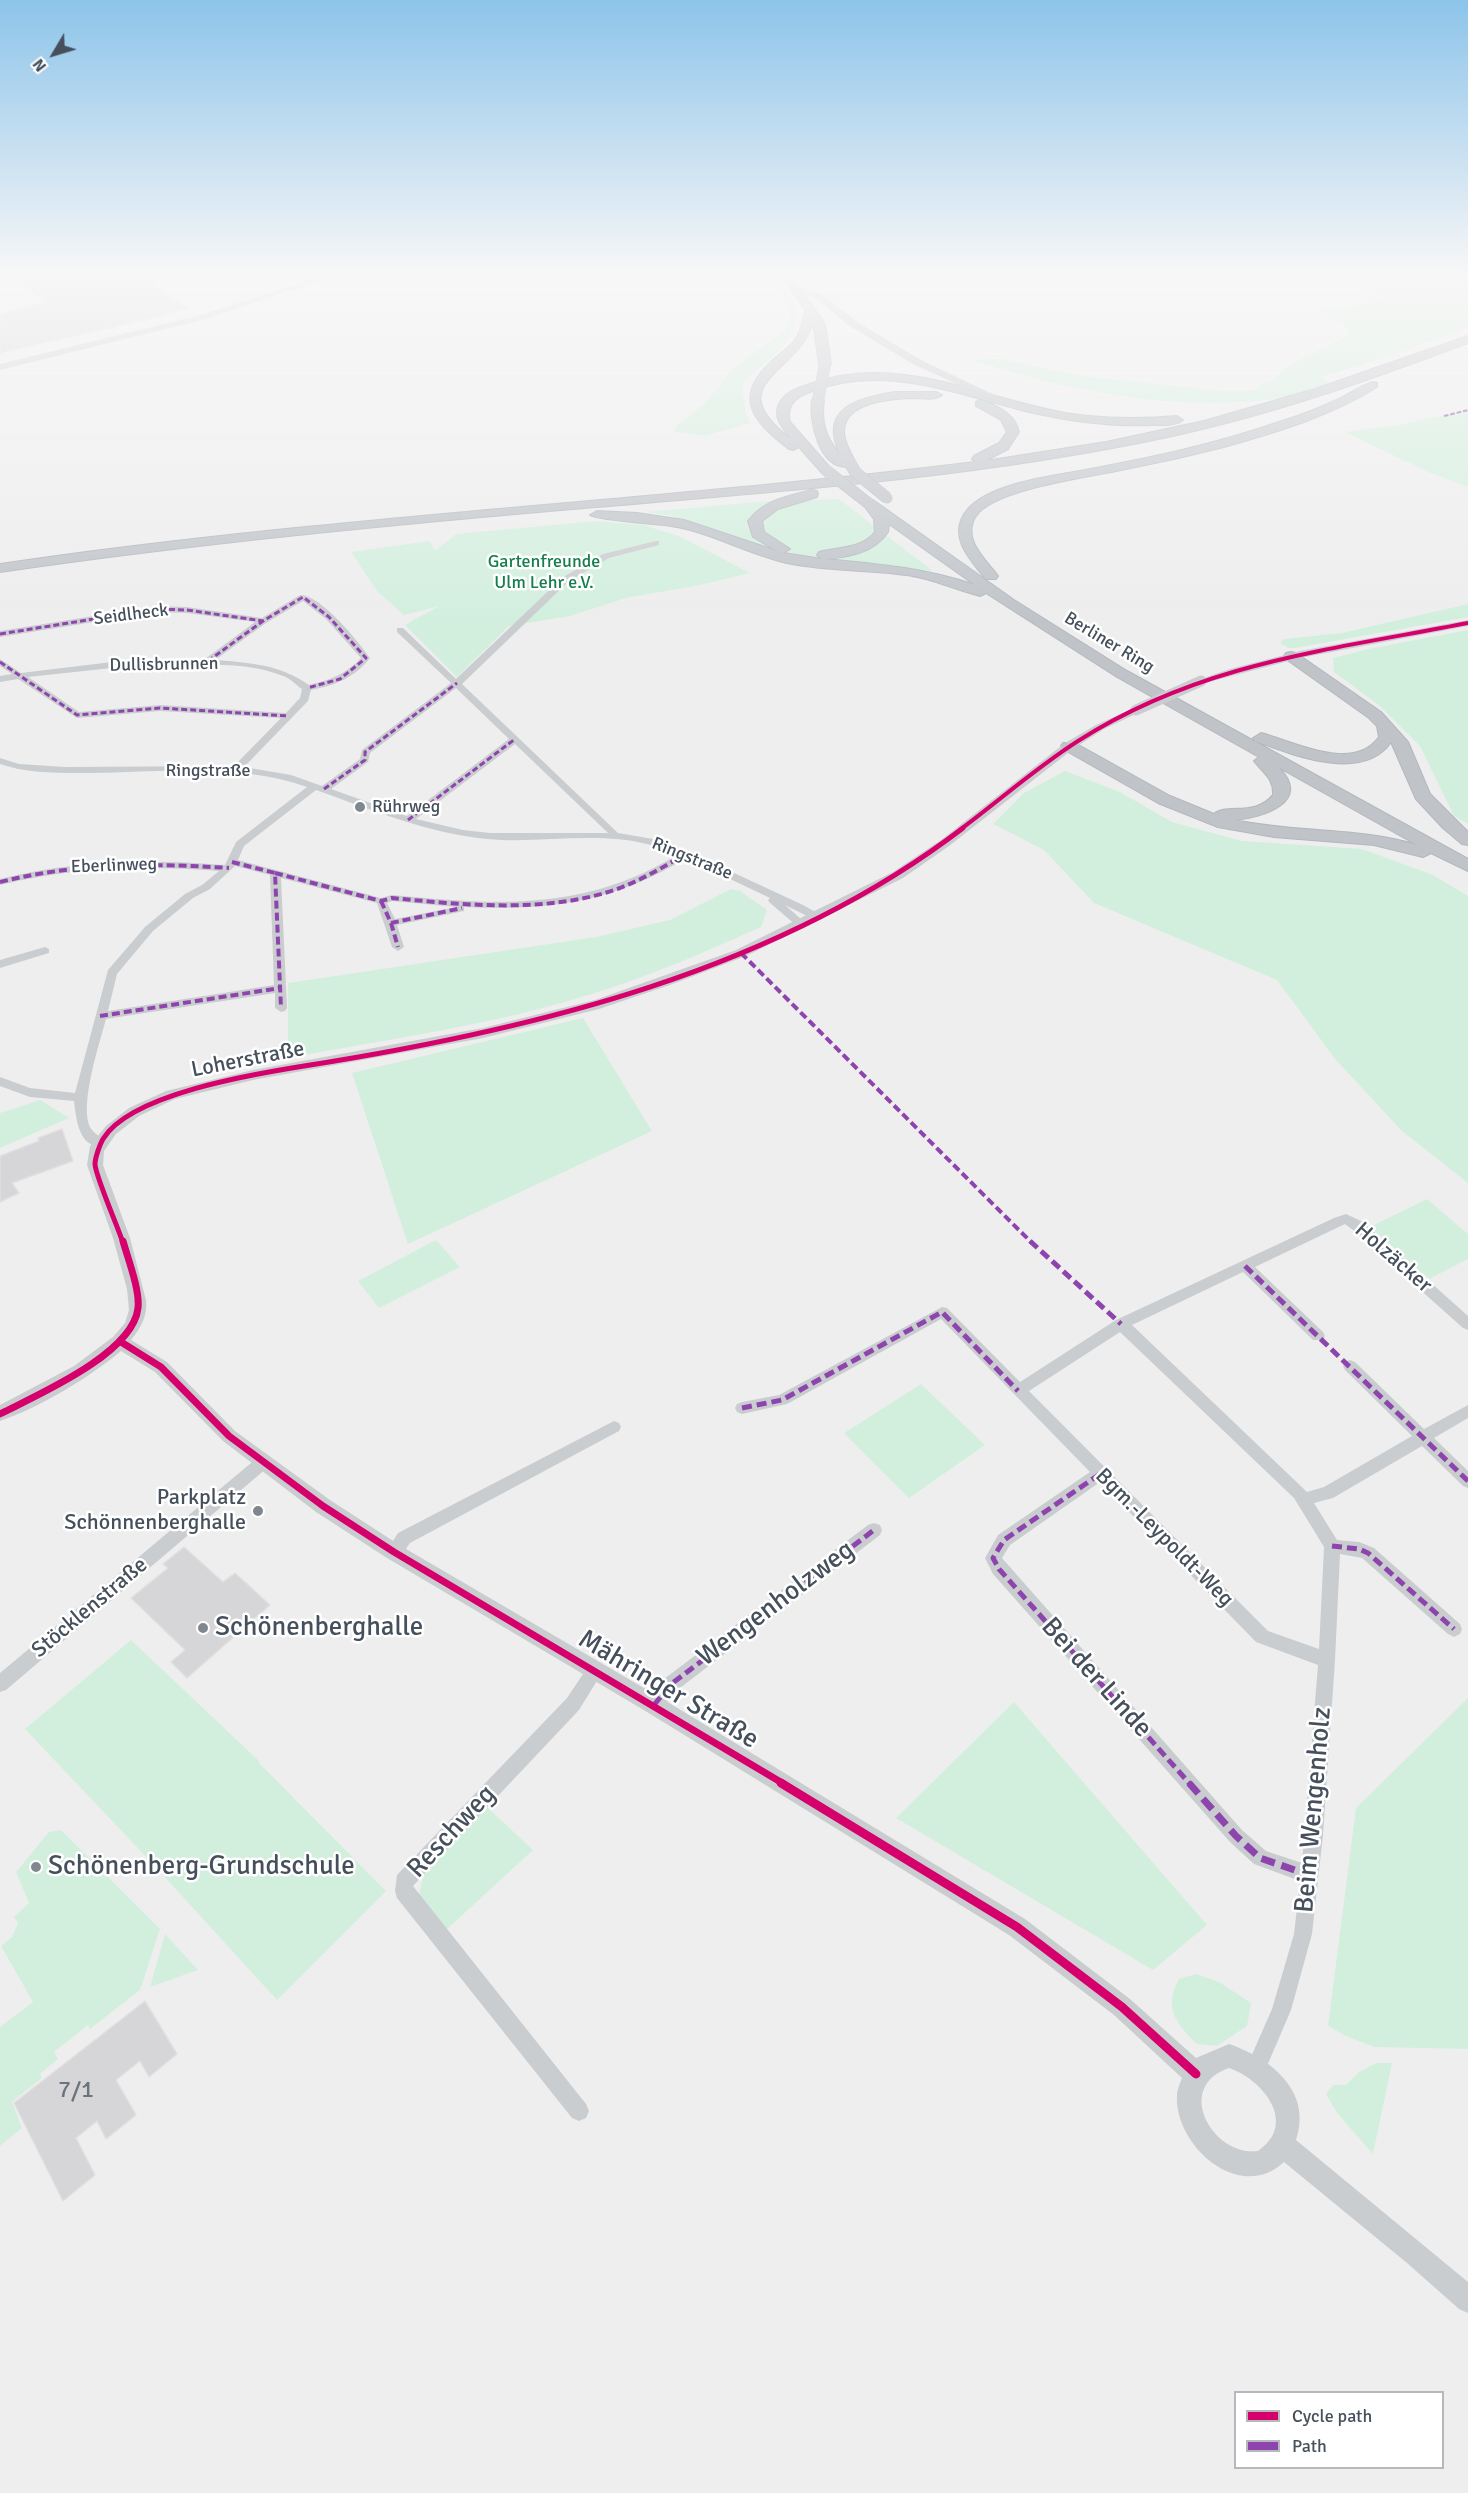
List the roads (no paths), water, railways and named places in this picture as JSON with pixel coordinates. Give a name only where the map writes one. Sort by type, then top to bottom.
[{"type":"highway","points":[[756,388],[757,412],[776,434],[827,471]]},
{"type":"highway","points":[[807,388],[790,398],[783,406],[781,413],[790,430],[827,471]]},
{"type":"highway","points":[[820,388],[815,416],[817,428],[829,450],[843,458]]},
{"type":"highway","points":[[953,388],[1060,415],[1142,422],[1203,417],[1264,407]]},
{"type":"highway","points":[[0,568],[130,549],[316,529],[946,470],[1036,458],[1148,437],[1326,388]]},
{"type":"highway","points":[[0,576],[197,549],[819,492],[955,477],[1096,456],[1180,439],[1270,417],[1362,388]]},
{"type":"highway","points":[[991,576],[970,549],[965,539],[964,529],[967,519],[986,501],[1044,482],[1148,462],[1240,438],[1330,407],[1368,388]]},
{"type":"highway","points":[[843,458],[839,435],[841,418],[856,406],[883,398],[915,394],[948,396],[990,408],[1008,420],[1013,434],[1002,448],[946,470]]},
{"type":"highway","name":"Berliner Ring","points":[[843,458],[855,472],[887,498],[991,576],[1256,743],[1468,866]]},
{"type":"highway","name":"Berliner Ring","points":[[827,471],[868,503],[1009,603],[1122,674],[1468,849]]},
{"type":"highway","points":[[819,492],[766,510],[755,521],[758,534],[772,545],[801,554],[853,551],[876,539],[882,531],[882,522],[868,503]]},
{"type":"highway","points":[[581,514],[637,517],[684,524],[773,555],[932,576],[1009,603]]},
{"type":"highway","points":[[1291,656],[1375,715],[1384,724],[1400,742],[1427,802],[1446,823],[1468,840]]},
{"type":"highway","points":[[1188,810],[1232,816],[1245,815],[1274,804],[1282,793],[1282,782],[1279,775],[1260,759],[1256,743],[1309,755],[1348,759],[1372,753],[1381,747],[1387,737],[1384,724]]},
{"type":"highway","points":[[1069,746],[1188,810],[1222,823],[1247,828],[1358,837],[1389,842],[1430,855],[1468,872]]},
{"type":"main road","points":[[975,388],[1002,401]]},
{"type":"street","points":[[0,1414],[102,1358],[121,1342],[132,1327],[139,1307],[126,1246],[95,1165],[96,1150],[100,1142],[87,1134],[83,1125],[80,1097],[112,973],[129,950],[149,929],[181,903],[206,887],[231,865],[240,844],[320,788],[365,760],[365,752],[457,682],[566,579],[606,556],[656,543]]},
{"type":"street","points":[[208,661],[263,621],[303,597],[329,616],[366,658],[350,675],[332,683],[307,688],[305,699],[237,769]]},
{"type":"street","name":"Seidlheck","points":[[0,634],[156,609],[187,610],[263,621]]},
{"type":"street","name":"Loherstraße","points":[[100,1142],[134,1112],[171,1095],[253,1075],[342,1061],[483,1033],[599,1004],[700,969],[802,925],[871,890],[922,859],[1069,746],[1100,727],[1136,710],[1201,681],[1247,666],[1468,623]]},
{"type":"street","points":[[400,630],[612,831],[614,836]]},
{"type":"street","name":"Dullisbrunnen","points":[[0,679],[133,663],[208,661],[275,669],[298,678],[307,688]]},
{"type":"street","points":[[0,662],[16,676]]},
{"type":"street","name":"Dullisbrunnen","points":[[16,676],[77,715],[160,708],[289,716]]},
{"type":"street","points":[[408,820],[515,739]]},
{"type":"street","name":"Ringstraße","points":[[0,761],[18,767],[65,770],[237,769],[280,775],[408,820],[463,833],[490,836],[614,836],[649,841],[685,854],[817,917]]},
{"type":"street","points":[[231,865],[275,873],[381,900],[392,898],[477,905],[533,904],[608,891],[650,875],[685,854]]},
{"type":"street","name":"Eberlinweg","points":[[0,882],[38,872],[112,864],[231,865]]},
{"type":"street","points":[[275,873],[281,1008]]},
{"type":"street","name":"Ringstraße","points":[[760,888],[802,925]]},
{"type":"street","points":[[381,900],[398,947]]},
{"type":"street","points":[[391,923],[477,905]]},
{"type":"street","points":[[0,964],[45,951]]},
{"type":"street","points":[[100,1016],[280,988]]},
{"type":"street","points":[[0,1080],[16,1089],[36,1095],[80,1097]]},
{"type":"street","name":"Holzäcker","points":[[1121,1324],[1346,1219],[1358,1226],[1468,1324]]},
{"type":"street","points":[[1245,1266],[1318,1336]]},
{"type":"street","name":"Bgm.-Leypoldt-Weg","points":[[742,1408],[782,1400],[942,1312],[1262,1637],[1327,1660]]},
{"type":"street","points":[[1018,1391],[1121,1324],[1305,1499],[1332,1546],[1359,1549],[1368,1553],[1454,1629]]},
{"type":"street","name":"Mähringer Straße","points":[[121,1342],[161,1367],[229,1436],[323,1506],[1017,1927],[1122,2007],[1196,2074]]},
{"type":"street","points":[[1350,1366],[1468,1481]]},
{"type":"street","points":[[1305,1499],[1328,1493],[1468,1411]]},
{"type":"street","points":[[394,1551],[404,1538],[614,1427]]},
{"type":"street","name":"Stöcklenstraße","points":[[0,1684],[262,1462]]},
{"type":"street","name":"Bei der Linde","points":[[1100,1474],[1004,1540],[993,1558],[999,1569],[1236,1836],[1260,1858],[1309,1875]]},
{"type":"street","name":"Wengenholzweg","points":[[654,1705],[670,1685],[874,1530]]},
{"type":"street","name":"Beim Wengenholz","points":[[1257,2066],[1281,2010],[1303,1934],[1327,1660],[1332,1546]]},
{"type":"street","name":"Reschweg","points":[[579,2111],[404,1891],[404,1882],[573,1704],[595,1671]]},
{"type":"street","points":[[1222,2057],[1243,2059],[1257,2066],[1278,2088],[1284,2103],[1287,2133],[1282,2145],[1272,2157],[1258,2164],[1242,2164],[1226,2159],[1211,2148],[1200,2135],[1193,2119],[1190,2095],[1196,2074],[1204,2064],[1222,2057]]},
{"type":"street","points":[[1282,2145],[1416,2254],[1468,2300]]},
{"type":"place","name":"Rührweg","points":[[360,807]]},
{"type":"place","name":"Parkplatz Schönnenberghalle","points":[[258,1511]]},
{"type":"place","name":"Schönenberghalle","points":[[203,1628]]},
{"type":"place","name":"Schönenberg-Grundschule","points":[[36,1867]]},
{"type":"park label","name":"Gartenfreunde Ulm Lehr e.V.","points":[[544,572]]}]
